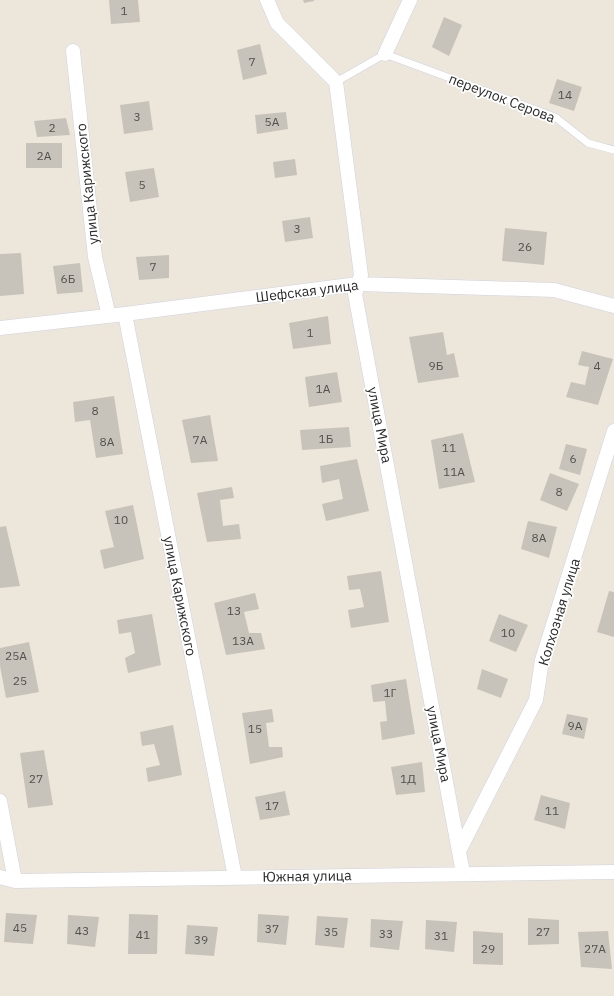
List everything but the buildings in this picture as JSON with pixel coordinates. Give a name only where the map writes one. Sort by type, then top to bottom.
[{"type":"street","points":[[267,0],[277,23],[336,82]]},
{"type":"street","points":[[385,54],[410,0]]},
{"type":"street","name":"улица Карижского","points":[[73,51],[95,258],[109,316]]},
{"type":"street","name":"улица Мира","points":[[336,82],[361,275],[355,294],[463,873]]},
{"type":"street","name":"Шефская улица","points":[[0,328],[109,316],[358,284],[554,290],[614,306]]},
{"type":"street","name":"улица Карижского","points":[[125,314],[235,877]]},
{"type":"street","name":"Колхозная улица","points":[[459,851],[536,700],[542,660],[614,431]]},
{"type":"street","points":[[0,801],[15,881]]},
{"type":"street","name":"Южная улица","points":[[0,878],[15,881],[463,873],[614,872]]},
{"type":"lane","points":[[336,82],[385,54]]},
{"type":"lane","name":"переулок Серова","points":[[385,54],[555,117],[588,143],[614,150]]}]
